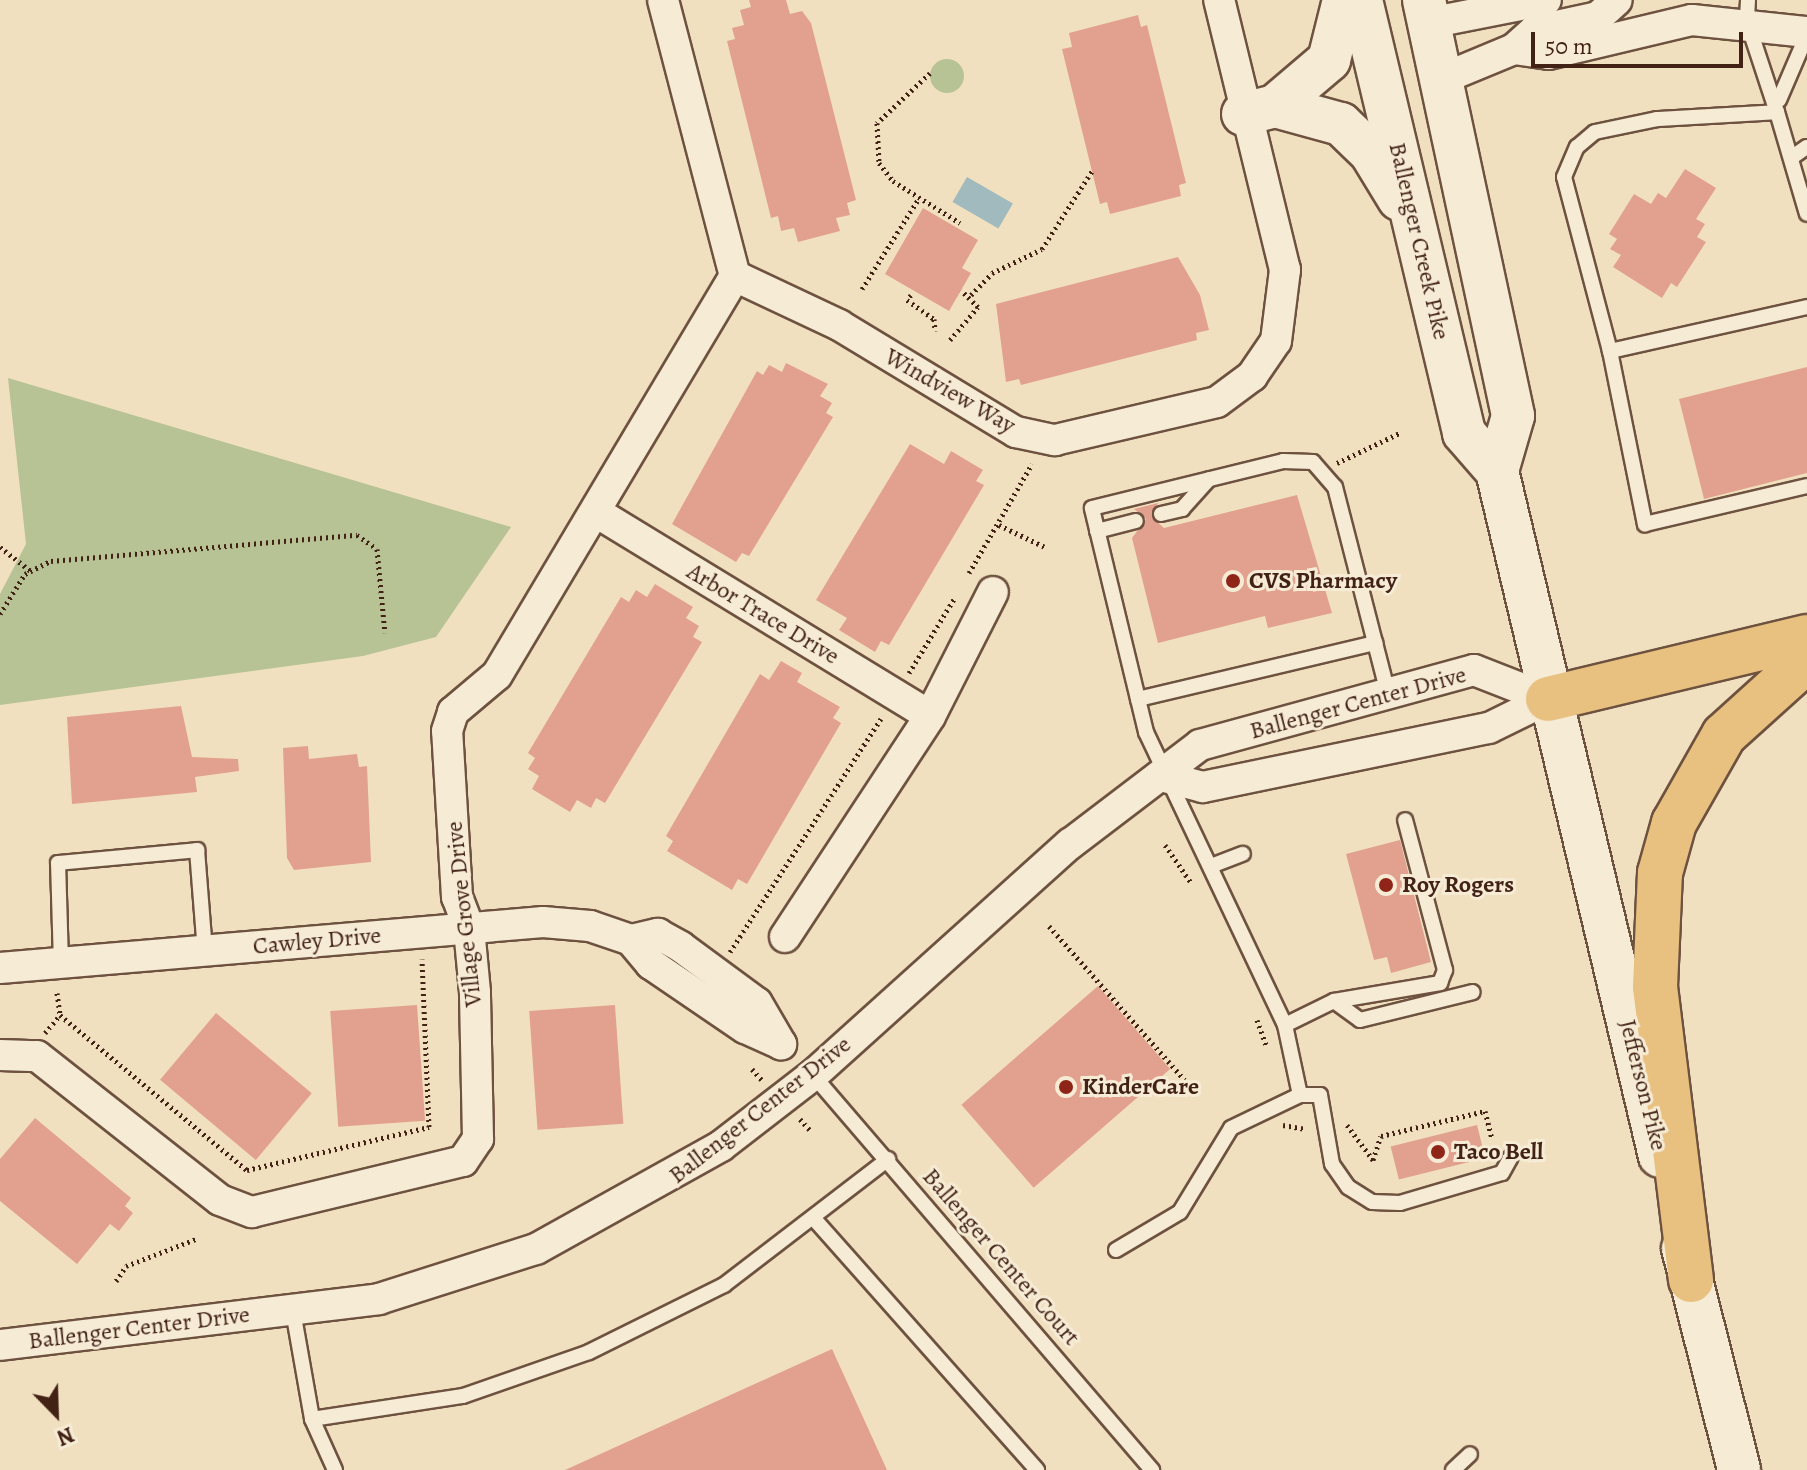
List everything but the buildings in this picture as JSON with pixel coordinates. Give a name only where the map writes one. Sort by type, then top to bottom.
[{"type":"highway","points":[[1548,699],[1807,637]]},
{"type":"highway","points":[[1691,1280],[1655,987],[1660,873],[1674,823],[1724,735],[1807,660]]},
{"type":"main road","points":[[1259,110],[1329,60],[1344,0]]},
{"type":"main road","name":"Ballenger Creek Pike","points":[[1361,0],[1464,433],[1497,471],[1548,699]]},
{"type":"main road","name":"Ballenger Creek Pike","points":[[1426,12],[1444,78],[1513,416],[1497,471]]},
{"type":"main road","points":[[1259,110],[1341,124],[1371,153],[1414,224]]},
{"type":"main road","name":"Jefferson Pike","points":[[1548,699],[1739,1470]]},
{"type":"street","points":[[663,0],[735,276]]},
{"type":"street","name":"Windview Way","points":[[735,276],[839,325],[1038,438],[1085,438],[1203,408],[1261,366],[1286,299],[1259,110],[1219,0]]},
{"type":"street","points":[[1426,12],[1546,0]]},
{"type":"street","points":[[1444,78],[1514,49],[1534,31],[1598,17],[1617,0]]},
{"type":"street","points":[[1514,49],[1549,54],[1692,20],[1748,11],[1807,33]]},
{"type":"street","name":"Village Grove Drive","points":[[0,1055],[37,1056],[220,1200],[252,1212],[449,1169],[478,1139],[469,928],[457,897],[447,731],[453,712],[497,675],[735,276]]},
{"type":"street","name":"Arbor Trace Drive","points":[[596,512],[930,716]]},
{"type":"street","points":[[785,937],[930,716],[993,592]]},
{"type":"street","name":"Ballenger Center Drive","points":[[0,1345],[379,1299],[536,1249],[669,1182],[813,1075],[1070,844],[1165,777],[1200,745],[1474,670],[1548,699]]},
{"type":"street","name":"Ballenger Center Drive","points":[[1165,777],[1203,787],[1489,728],[1548,699]]},
{"type":"street","name":"Cawley Drive","points":[[0,968],[59,978],[205,951],[543,922],[631,940],[651,964],[745,1028],[781,1044],[813,1075]]},
{"type":"lane","points":[[1748,11],[1771,76],[1777,112],[1807,214]]},
{"type":"lane","points":[[1777,112],[1784,75],[1807,33]]},
{"type":"lane","points":[[1777,112],[1657,119],[1595,132],[1577,147],[1564,177],[1610,351],[1645,524],[1807,486]]},
{"type":"lane","points":[[1791,158],[1807,147]]},
{"type":"lane","points":[[1610,351],[1807,307]]},
{"type":"lane","points":[[1300,1095],[1285,1025],[1211,866],[1165,777],[1138,699],[1092,508],[1283,461],[1313,462],[1328,474],[1388,693]]},
{"type":"lane","points":[[1161,514],[1182,509],[1209,479]]},
{"type":"lane","points":[[1097,531],[1136,521]]},
{"type":"lane","points":[[1138,699],[1375,643]]},
{"type":"lane","points":[[1285,1025],[1334,1001],[1440,983],[1445,970],[1405,820]]},
{"type":"lane","points":[[59,978],[58,863],[197,850],[205,951]]},
{"type":"lane","points":[[1211,866],[1243,854]]},
{"type":"lane","points":[[1334,1001],[1360,1020],[1473,992]]},
{"type":"lane","name":"Ballenger Center Court","points":[[813,1075],[1152,1470]]},
{"type":"lane","points":[[1116,1250],[1180,1212],[1231,1128],[1300,1095],[1320,1095],[1332,1164],[1348,1187],[1372,1202],[1400,1203],[1502,1173],[1511,1157]]},
{"type":"lane","points":[[312,1419],[396,1412],[538,1372],[724,1285],[816,1221],[888,1159]]},
{"type":"lane","points":[[816,1221],[1037,1470]]},
{"type":"lane","points":[[293,1311],[312,1419],[335,1470]]},
{"type":"lane","points":[[1453,1470],[1470,1454]]},
{"type":"path","points":[[930,73],[875,130],[883,170],[919,198],[960,223]]},
{"type":"path","points":[[971,295],[992,273],[1042,249],[1092,171]]},
{"type":"path","points":[[862,289],[919,198]]},
{"type":"path","points":[[950,340],[976,312],[971,295],[961,290]]},
{"type":"path","points":[[911,295],[907,300],[934,319],[935,331]]},
{"type":"path","points":[[1328,474],[1346,453],[1400,433]]},
{"type":"path","points":[[999,525],[1045,547]]},
{"type":"path","points":[[0,614],[31,571],[51,561],[357,535],[377,549],[385,633]]},
{"type":"path","points":[[0,547],[31,571]]},
{"type":"path","points":[[1049,926],[1185,1080]]},
{"type":"path","points":[[59,978],[60,1015],[247,1170],[429,1127],[420,961]]},
{"type":"path","points":[[116,1281],[126,1266],[196,1239]]},
{"type":"green space","points":[[947,59],[959,64],[964,76],[959,88],[947,93],[935,88],[930,76],[935,64]]},
{"type":"green space","points":[[8,378],[511,527],[436,637],[363,656],[0,705],[0,594],[26,544]]},
{"type":"water","points":[[967,177],[1013,204],[998,229],[952,202]]},
{"type":"place","name":"CVS Pharmacy","points":[[1233,581]]},
{"type":"place","name":"Roy Rogers","points":[[1386,885]]},
{"type":"place","name":"KinderCare","points":[[1066,1087]]},
{"type":"place","name":"Taco Bell","points":[[1438,1152]]}]
